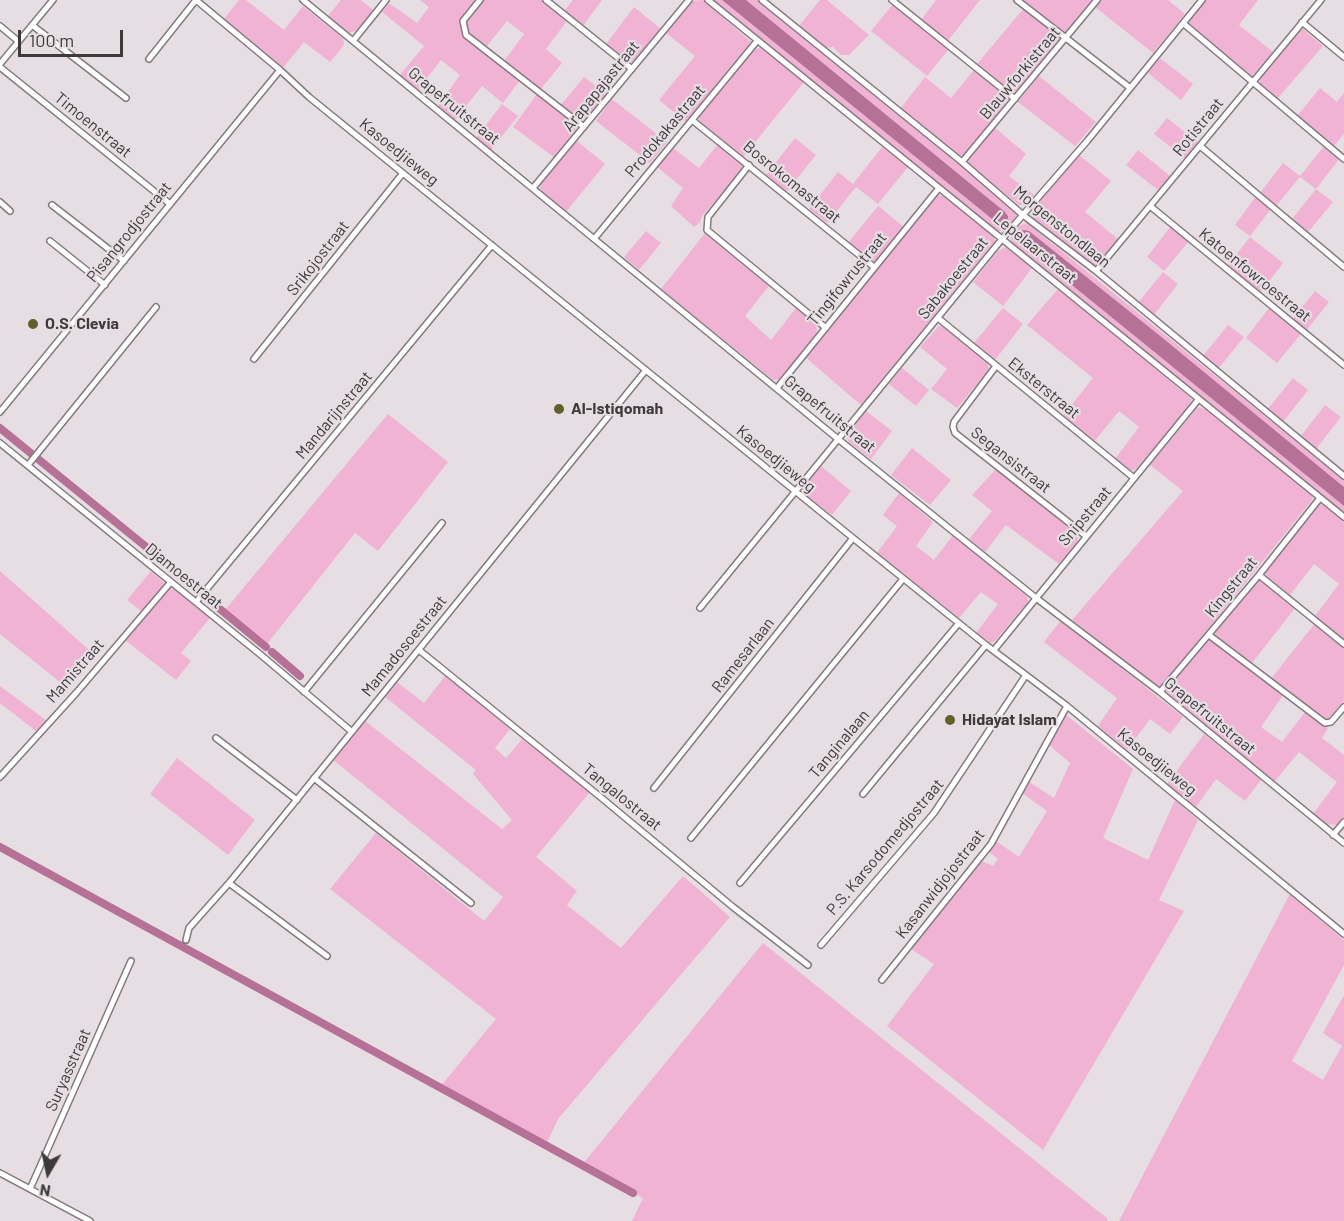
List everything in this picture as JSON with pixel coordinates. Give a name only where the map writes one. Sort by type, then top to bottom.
[{"type":"street","points":[[0,66],[53,0]]},
{"type":"street","points":[[149,58],[196,0]]},
{"type":"street","name":"Kasoedjieweg","points":[[196,0],[309,97],[903,579],[1067,706],[1344,934]]},
{"type":"street","name":"Grapefruitstraat","points":[[303,0],[838,439],[1036,598],[1160,693],[1344,843]]},
{"type":"street","points":[[353,41],[386,0]]},
{"type":"street","points":[[480,0],[463,21],[466,34],[584,127]]},
{"type":"street","points":[[546,0],[632,69]]},
{"type":"street","name":"Arapapajastraat","points":[[533,189],[689,0]]},
{"type":"street","name":"Lepelaarstraat","points":[[708,0],[1344,517]]},
{"type":"street","name":"Morgenstondlaan","points":[[762,0],[1344,476]]},
{"type":"street","points":[[892,0],[1015,99]]},
{"type":"street","points":[[1017,0],[1129,87]]},
{"type":"street","name":"Blauwforkistraat","points":[[962,162],[1097,0]]},
{"type":"street","name":"Sabakoestraat","points":[[699,608],[1202,0]]},
{"type":"street","name":"Rotistraat","points":[[1096,271],[1321,0]]},
{"type":"street","points":[[1302,22],[1344,57]]},
{"type":"street","points":[[1184,24],[1344,159]]},
{"type":"street","points":[[32,25],[126,98]]},
{"type":"street","points":[[0,26],[18,41]]},
{"type":"street","name":"Prodokakastraat","points":[[594,239],[758,41]]},
{"type":"street","name":"Timoenstraat","points":[[0,66],[170,204]]},
{"type":"street","name":"Pisangrodjostraat","points":[[0,412],[280,70]]},
{"type":"street","name":"Bosrokomastraat","points":[[692,120],[874,267]]},
{"type":"street","points":[[1200,146],[1344,267]]},
{"type":"street","points":[[749,165],[708,217],[707,230],[826,327]]},
{"type":"street","name":"Srikojostraat","points":[[254,359],[403,173]]},
{"type":"street","name":"Tingifowrustraat","points":[[777,388],[939,188]]},
{"type":"street","points":[[0,202],[10,211]]},
{"type":"street","points":[[52,205],[124,261]]},
{"type":"street","name":"Katoenfowroestraat","points":[[1150,206],[1344,365]]},
{"type":"street","points":[[50,241],[105,285]]},
{"type":"street","name":"Mandarijnstraat","points":[[196,602],[492,245]]},
{"type":"street","points":[[30,463],[156,307]]},
{"type":"street","name":"Eksterstraat","points":[[938,318],[1134,478]]},
{"type":"street","name":"Segansistraat","points":[[996,366],[954,422],[955,433],[1086,536]]},
{"type":"street","name":"Mamadosoestraat","points":[[186,940],[189,928],[297,800],[646,370]]},
{"type":"street","name":"Snipstraat","points":[[994,651],[1198,400]]},
{"type":"street","name":"Djamoestraat","points":[[0,443],[30,463],[170,583],[351,731]]},
{"type":"street","name":"Kingstraat","points":[[1160,693],[1320,498]]},
{"type":"street","points":[[304,692],[442,523]]},
{"type":"street","name":"Ramesarlaan","points":[[654,788],[853,538]]},
{"type":"street","points":[[1259,575],[1344,644]]},
{"type":"street","points":[[691,838],[903,579]]},
{"type":"street","name":"Mamistraat","points":[[0,777],[77,692],[170,583]]},
{"type":"street","name":"Tanginalaan","points":[[740,883],[959,623]]},
{"type":"street","points":[[1209,635],[1324,723],[1331,723],[1344,707]]},
{"type":"street","points":[[863,794],[986,645]]},
{"type":"street","name":"Tangalostraat","points":[[419,650],[733,907],[808,965]]},
{"type":"street","name":"P.S. Karsodomedjostraat","points":[[821,945],[934,813],[1026,675]]},
{"type":"street","name":"Kasanwidjojostraat","points":[[882,980],[991,844],[1067,706]]},
{"type":"street","points":[[216,738],[297,800]]},
{"type":"street","points":[[314,778],[471,903]]},
{"type":"street","points":[[1334,835],[1344,822]]},
{"type":"street","points":[[229,883],[327,956]]},
{"type":"street","name":"Suryasstraat","points":[[30,1189],[131,961]]},
{"type":"street","points":[[0,1173],[90,1221]]},
{"type":"shaded area","points":[[239,0],[246,0],[284,30],[303,6],[343,38],[344,45],[330,62],[304,42],[282,69],[223,20]]},
{"type":"shaded area","points":[[341,0],[361,0],[373,10],[356,31],[348,33],[327,17]]},
{"type":"shaded area","points":[[420,0],[475,0],[459,23],[463,35],[520,80],[503,103],[482,86],[455,120],[438,106],[460,75],[441,60],[418,90],[400,75],[424,46],[382,12],[389,3],[417,23],[429,7]]},
{"type":"shaded area","points":[[483,0],[541,0],[567,21],[546,49],[562,63],[540,90],[504,61],[524,34],[507,21],[486,47],[466,29],[466,22]]},
{"type":"shaded area","points":[[573,0],[602,0],[583,26],[564,11]]},
{"type":"shaded area","points":[[703,0],[751,42],[686,122],[659,100],[695,56],[666,33],[692,1]]},
{"type":"shaded area","points":[[712,0],[722,0],[997,223],[1005,223],[1008,216],[1005,212],[746,0],[757,0],[1013,208],[1017,216],[1015,219],[1004,230],[999,231],[993,228]]},
{"type":"shaded area","points":[[722,0],[746,0],[1005,212],[1008,220],[1002,224],[997,223]]},
{"type":"shaded area","points":[[820,0],[827,0],[869,35],[849,55],[841,55],[833,47],[824,48],[798,27]]},
{"type":"shaded area","points":[[936,0],[980,0],[947,42],[921,20]]},
{"type":"shaded area","points":[[1022,0],[1094,0],[1069,31],[1063,33]]},
{"type":"shaded area","points":[[1101,0],[1168,0],[1185,14],[1153,53],[1095,7]]},
{"type":"shaded area","points":[[1205,0],[1258,0],[1239,25],[1273,52],[1252,76],[1190,27],[1191,16]]},
{"type":"shaded area","points":[[893,4],[949,49],[927,76],[871,31]]},
{"type":"shaded area","points":[[634,7],[661,29],[635,61],[630,62],[606,44]]},
{"type":"shaded area","points":[[1024,8],[1058,35],[1060,42],[1018,91],[1012,91],[977,64]]},
{"type":"shaded area","points":[[1303,29],[1323,46],[1277,99],[1261,87],[1259,76],[1299,30]]},
{"type":"shaded area","points":[[763,48],[804,82],[743,157],[704,125],[699,120],[699,116],[755,49]]},
{"type":"shaded area","points":[[1160,58],[1193,84],[1181,100],[1148,73]]},
{"type":"shaded area","points":[[974,70],[1005,95],[1005,104],[964,155],[958,156],[900,109],[925,77],[951,98]]},
{"type":"shaded area","points":[[1039,76],[1096,122],[1075,146],[1018,102]]},
{"type":"shaded area","points":[[584,77],[607,95],[586,121],[580,121],[560,106]]},
{"type":"shaded area","points":[[1320,88],[1337,102],[1344,93],[1344,134],[1334,146],[1297,116]]},
{"type":"shaded area","points":[[537,94],[576,126],[576,133],[555,158],[513,127]]},
{"type":"shaded area","points":[[612,99],[667,142],[650,163],[596,121]]},
{"type":"shaded area","points":[[502,104],[518,116],[491,150],[476,138]]},
{"type":"shaded area","points":[[1167,118],[1200,144],[1187,160],[1154,134]]},
{"type":"shaded area","points":[[994,127],[1026,154],[1009,176],[1034,195],[1026,205],[1019,205],[969,165],[970,155]]},
{"type":"shaded area","points":[[795,138],[816,155],[786,192],[766,175]]},
{"type":"shaded area","points":[[577,141],[605,164],[566,212],[540,188],[541,183]]},
{"type":"shaded area","points":[[718,144],[740,161],[742,171],[694,227],[671,206],[683,188],[657,167],[673,148],[699,168]]},
{"type":"shaded area","points":[[1325,145],[1340,158],[1316,189],[1300,177],[1276,206],[1260,193],[1283,163],[1300,176]]},
{"type":"shaded area","points":[[882,147],[908,167],[878,204],[856,187],[827,223],[809,209],[838,172],[853,184]]},
{"type":"shaded area","points":[[1138,150],[1170,176],[1158,190],[1126,165]]},
{"type":"shaded area","points":[[1078,154],[1111,181],[1085,212],[1118,239],[1096,265],[1092,266],[1037,224],[1031,212]]},
{"type":"shaded area","points":[[1316,189],[1333,202],[1308,232],[1292,219]]},
{"type":"shaded area","points":[[939,195],[945,197],[993,235],[995,241],[861,405],[805,357],[934,198]]},
{"type":"shaded area","points":[[1256,196],[1271,209],[1250,236],[1235,225]]},
{"type":"shaded area","points":[[878,206],[904,227],[877,260],[872,261],[848,243]]},
{"type":"shaded area","points":[[1027,223],[1344,480],[1344,487],[1159,335],[1029,231],[1024,230],[1020,240],[1030,251],[1344,506],[1344,515],[1018,250],[1011,237],[1019,226]]},
{"type":"shaded area","points":[[1171,226],[1189,241],[1164,271],[1147,257]]},
{"type":"shaded area","points":[[646,231],[661,243],[639,270],[624,257]]},
{"type":"shaded area","points":[[1020,231],[1029,231],[1159,335],[1344,487],[1344,506],[1030,251],[1018,236]]},
{"type":"shaded area","points":[[705,233],[769,286],[745,316],[771,340],[796,308],[815,323],[816,334],[782,379],[773,380],[661,289]]},
{"type":"shaded area","points":[[1250,237],[1283,263],[1261,292],[1228,265]]},
{"type":"shaded area","points":[[1006,247],[1032,268],[1003,306],[973,282],[998,251]]},
{"type":"shaded area","points":[[1163,272],[1178,284],[1153,316],[1137,304]]},
{"type":"shaded area","points":[[1058,289],[1192,399],[1188,408],[1136,469],[1131,471],[1115,459],[1139,427],[1119,411],[1094,442],[1062,417],[1093,378],[1027,325]]},
{"type":"shaded area","points":[[1315,291],[1329,302],[1306,331],[1292,320]]},
{"type":"shaded area","points":[[1003,308],[1023,324],[995,360],[974,343]]},
{"type":"shaded area","points":[[1269,308],[1301,334],[1277,363],[1246,338]]},
{"type":"shaded area","points":[[1228,325],[1244,337],[1218,369],[1202,357]]},
{"type":"shaded area","points":[[939,326],[944,327],[986,361],[989,366],[987,372],[957,408],[931,389],[947,369],[920,347]]},
{"type":"shaded area","points":[[902,368],[929,390],[916,406],[889,384]]},
{"type":"shaded area","points":[[1293,378],[1308,390],[1282,423],[1266,411]]},
{"type":"shaded area","points":[[1325,405],[1341,417],[1316,449],[1300,437]]},
{"type":"shaded area","points":[[1198,407],[1208,410],[1312,495],[1313,499],[1163,685],[1158,687],[1072,620],[1183,491],[1150,465]]},
{"type":"shaded area","points":[[866,411],[892,431],[871,459],[847,438]]},
{"type":"shaded area","points":[[388,414],[448,462],[378,551],[355,533],[267,644],[225,610]]},
{"type":"shaded area","points":[[912,448],[951,480],[930,505],[891,475]]},
{"type":"shaded area","points":[[821,466],[851,491],[832,515],[803,491],[803,487]]},
{"type":"shaded area","points":[[996,469],[1076,533],[1078,538],[1076,544],[1059,564],[1006,525],[985,552],[969,539],[992,511],[972,495]]},
{"type":"shaded area","points":[[899,493],[933,522],[916,546],[934,560],[953,535],[1027,596],[1028,602],[994,642],[990,643],[976,633],[998,604],[981,592],[959,618],[877,553],[897,526],[883,515]]},
{"type":"shaded area","points":[[1320,504],[1326,506],[1344,521],[1344,640],[1315,616],[1339,584],[1314,564],[1290,595],[1265,574],[1266,569]]},
{"type":"shaded area","points":[[0,571],[95,655],[65,686],[0,634]]},
{"type":"shaded area","points":[[151,571],[164,583],[162,589],[142,612],[127,600]]},
{"type":"shaded area","points":[[1259,580],[1263,580],[1296,607],[1249,664],[1215,637],[1215,630]]},
{"type":"shaded area","points":[[170,588],[176,590],[210,618],[181,653],[191,661],[176,680],[125,640]]},
{"type":"shaded area","points":[[1061,620],[1183,717],[1170,734],[1150,719],[1127,750],[1098,726],[1117,698],[1044,642]]},
{"type":"shaded area","points":[[1316,622],[1344,645],[1344,701],[1329,719],[1324,720],[1270,680]]},
{"type":"shaded area","points":[[1208,640],[1212,640],[1283,695],[1261,727],[1282,742],[1305,712],[1328,728],[1322,738],[1344,755],[1344,817],[1337,825],[1326,824],[1313,814],[1337,782],[1299,752],[1274,782],[1167,694],[1166,690]]},
{"type":"shaded area","points":[[446,675],[510,729],[495,748],[506,758],[522,739],[590,792],[536,857],[577,891],[567,905],[621,948],[683,876],[730,917],[558,1119],[546,1145],[440,1087],[496,1019],[330,889],[376,833],[484,921],[503,897],[332,759],[364,720],[502,829],[512,820],[473,774],[476,770],[385,697],[397,682],[424,703]]},
{"type":"shaded area","points":[[0,686],[47,721],[37,732],[0,703]]},
{"type":"shaded area","points":[[1065,714],[1133,769],[1103,838],[1148,860],[1175,800],[1198,820],[1159,900],[1184,911],[1043,1150],[887,1026],[934,964],[911,949],[982,861],[993,866],[998,859],[989,852],[996,841],[1019,857],[1047,811],[1022,793],[1028,781],[1054,798],[1070,763],[1048,744]]},
{"type":"shaded area","points":[[1204,734],[1261,780],[1245,801],[1216,779],[1196,807],[1167,784]]},
{"type":"shaded area","points":[[177,758],[255,820],[228,855],[150,794]]},
{"type":"shaded area","points":[[1290,894],[1344,940],[1344,965],[1292,1061],[1323,1080],[1342,1046],[1323,1033],[1344,995],[1344,1221],[1119,1221]]},
{"type":"shaded area","points":[[763,943],[1108,1219],[1107,1221],[632,1221],[643,1198],[582,1165]]},
{"type":"waterway","points":[[0,428],[198,589]]},
{"type":"waterway","points":[[209,600],[266,647]]},
{"type":"waterway","points":[[272,652],[300,676]]},
{"type":"waterway","points":[[0,847],[633,1193]]},
{"type":"place","name":"O.S. Clevia","points":[[33,324]]},
{"type":"place","name":"Al-Istiqomah","points":[[559,409]]},
{"type":"place","name":"Hidayat Islam","points":[[950,720]]}]
